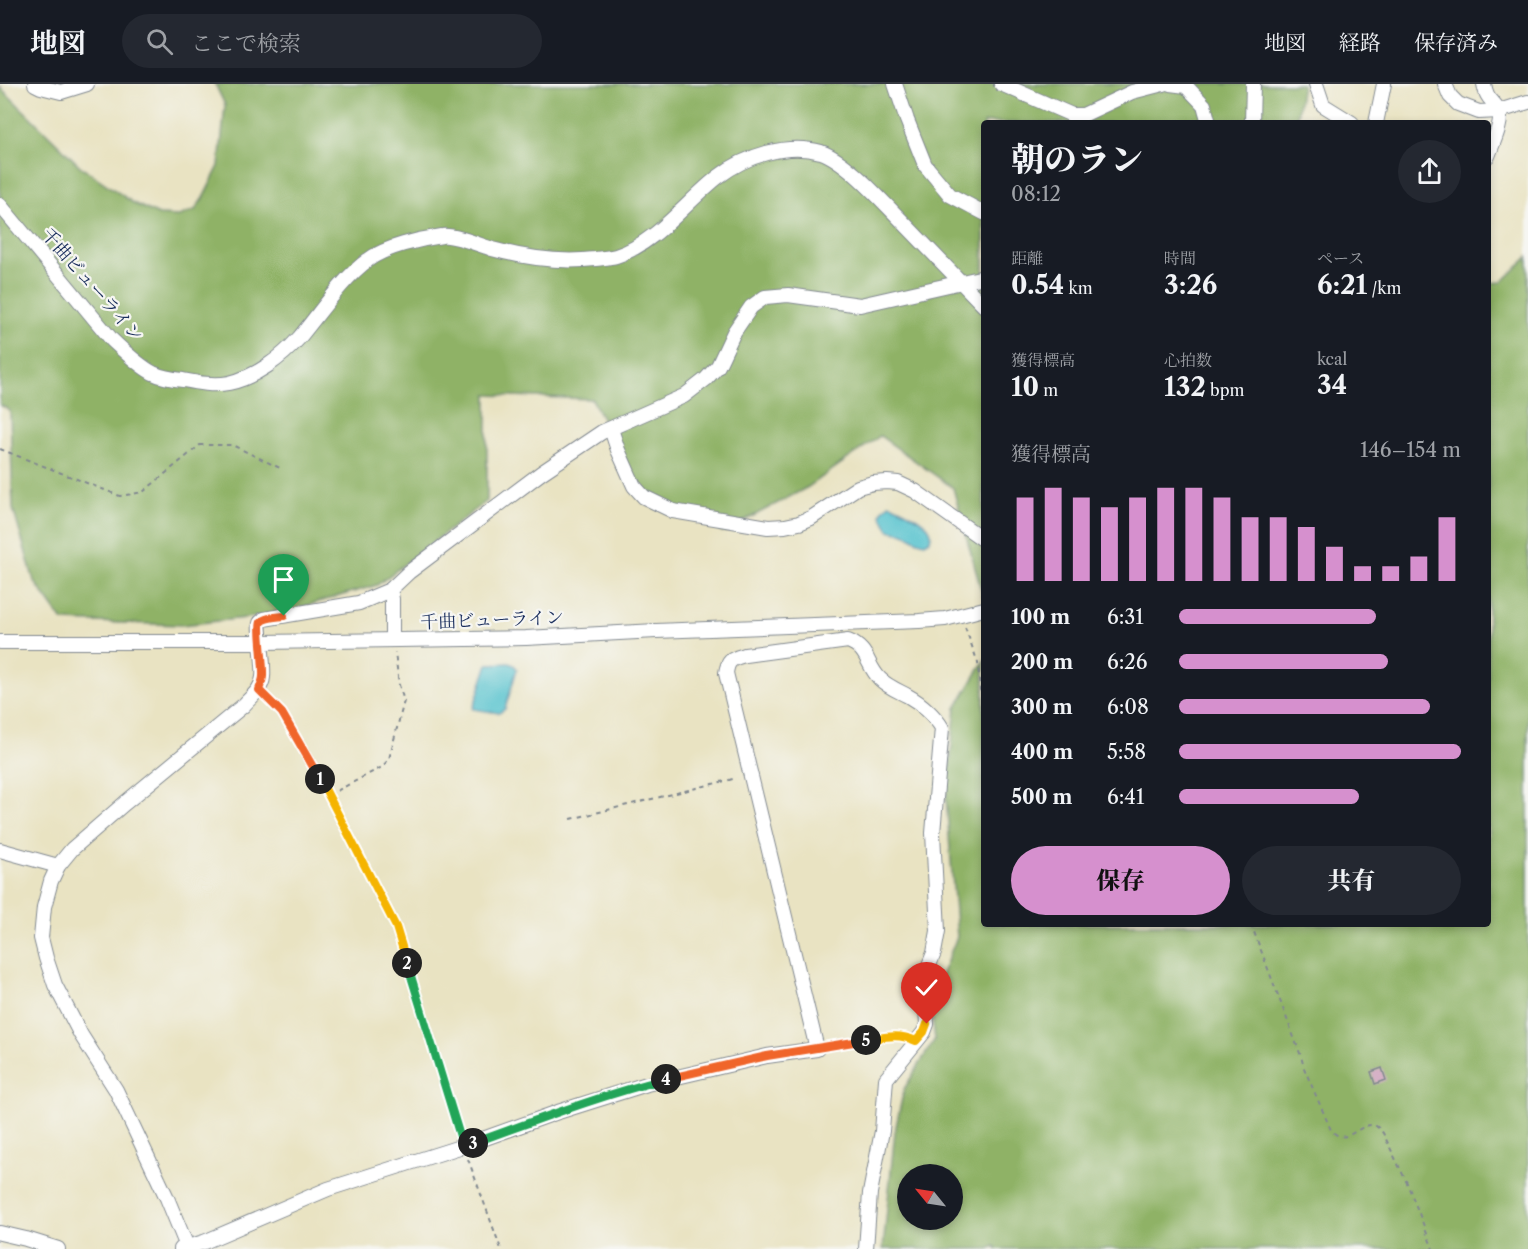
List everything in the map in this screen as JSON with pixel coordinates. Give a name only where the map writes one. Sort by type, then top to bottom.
[{"type":"street","points":[[35,84],[61,92],[87,84]]},
{"type":"street","points":[[895,84],[925,165],[950,195],[981,211]]},
{"type":"street","points":[[1001,84],[1072,115],[1083,115],[1132,92],[1163,84]]},
{"type":"street","points":[[1170,84],[1186,86],[1204,105],[1208,120]]},
{"type":"street","points":[[1252,120],[1253,84]]},
{"type":"street","points":[[1316,84],[1323,105],[1347,120]]},
{"type":"street","points":[[1377,120],[1384,84]]},
{"type":"street","points":[[1445,84],[1450,96],[1458,104],[1479,112],[1499,111],[1528,102]]},
{"type":"street","points":[[1484,84],[1486,94],[1499,111],[1501,120],[1491,148]]},
{"type":"street","name":"千曲ビューライン","points":[[0,205],[112,340],[153,373],[204,384],[230,383],[256,372],[279,357],[297,340],[368,259],[399,245],[446,235],[496,250],[547,260],[578,261],[615,256],[637,246],[657,232],[731,167],[775,151],[799,149],[820,152],[831,157],[857,177],[981,303]]},
{"type":"street","points":[[866,1249],[870,1193],[882,1131],[886,1079],[924,1032],[927,1024],[926,1008],[920,987],[934,953],[938,931],[933,833],[942,728],[937,719],[912,698],[881,681],[862,650],[848,640],[733,658],[728,664],[726,674],[818,1049],[767,1056],[646,1084],[328,1189],[185,1248],[167,1198],[116,1090],[81,1035],[55,985],[41,938],[44,907],[58,866],[72,849],[259,690],[263,678],[262,642],[259,627],[264,619],[359,603],[390,590],[409,572],[541,472],[602,432],[684,396],[706,379],[718,366],[734,332],[750,307],[765,297],[788,295],[860,305],[981,278]]},
{"type":"street","points":[[611,429],[634,486],[644,497],[674,510],[768,527],[785,526],[811,518],[858,487],[887,482],[898,483],[915,491],[981,538]]},
{"type":"street","points":[[390,590],[392,640]]},
{"type":"street","name":"千曲ビューライン","points":[[0,642],[262,642],[526,638],[919,621],[961,616],[981,610]]},
{"type":"street","points":[[0,850],[58,866]]},
{"type":"street","points":[[0,1233],[58,1249]]},
{"type":"path","points":[[0,449],[120,496],[143,492],[200,445],[232,445],[282,469]]},
{"type":"path","points":[[961,616],[978,663],[981,691]]},
{"type":"path","points":[[329,795],[382,767],[389,759],[404,701],[399,685],[397,658],[392,640]]},
{"type":"path","points":[[259,690],[282,713],[329,795],[396,927],[463,1146],[501,1249]]},
{"type":"path","points":[[571,819],[751,775]]},
{"type":"path","points":[[1252,927],[1304,1068],[1331,1130],[1339,1137],[1345,1137],[1372,1125],[1383,1133],[1407,1183],[1433,1249]]},
{"type":"path","points":[[818,1049],[888,1036],[903,1036],[916,1041]]},
{"type":"green space","points":[[215,84],[1302,84],[1296,120],[981,120],[981,589],[953,488],[880,436],[808,487],[723,532],[638,487],[592,399],[487,395],[487,501],[377,585],[274,615],[182,625],[63,621],[34,581],[13,509],[10,411],[0,405],[0,87],[80,166],[135,204],[159,215],[179,216],[195,210],[203,198],[219,166],[225,105]]},
{"type":"green space","points":[[1528,257],[1528,1249],[997,1249],[995,1246],[989,1249],[883,1249],[895,1131],[904,1089],[935,1039],[930,1002],[957,937],[946,798],[956,708],[981,666],[981,927],[1491,927],[1491,283],[1502,282]]},
{"type":"water","points":[[889,504],[928,526],[931,531],[930,540],[925,543],[904,533],[889,530],[881,515]]},
{"type":"water","points":[[509,663],[517,669],[505,709],[499,713],[473,709],[488,664]]},
{"type":"building","points":[[1382,1068],[1386,1080],[1375,1084],[1371,1072]]},
{"type":"route","points":[[284,616],[264,619],[260,623],[263,678],[259,690],[282,713],[329,795],[396,927],[463,1146],[646,1084],[767,1056],[888,1036],[903,1036],[916,1041],[924,1032],[927,1024]]}]
